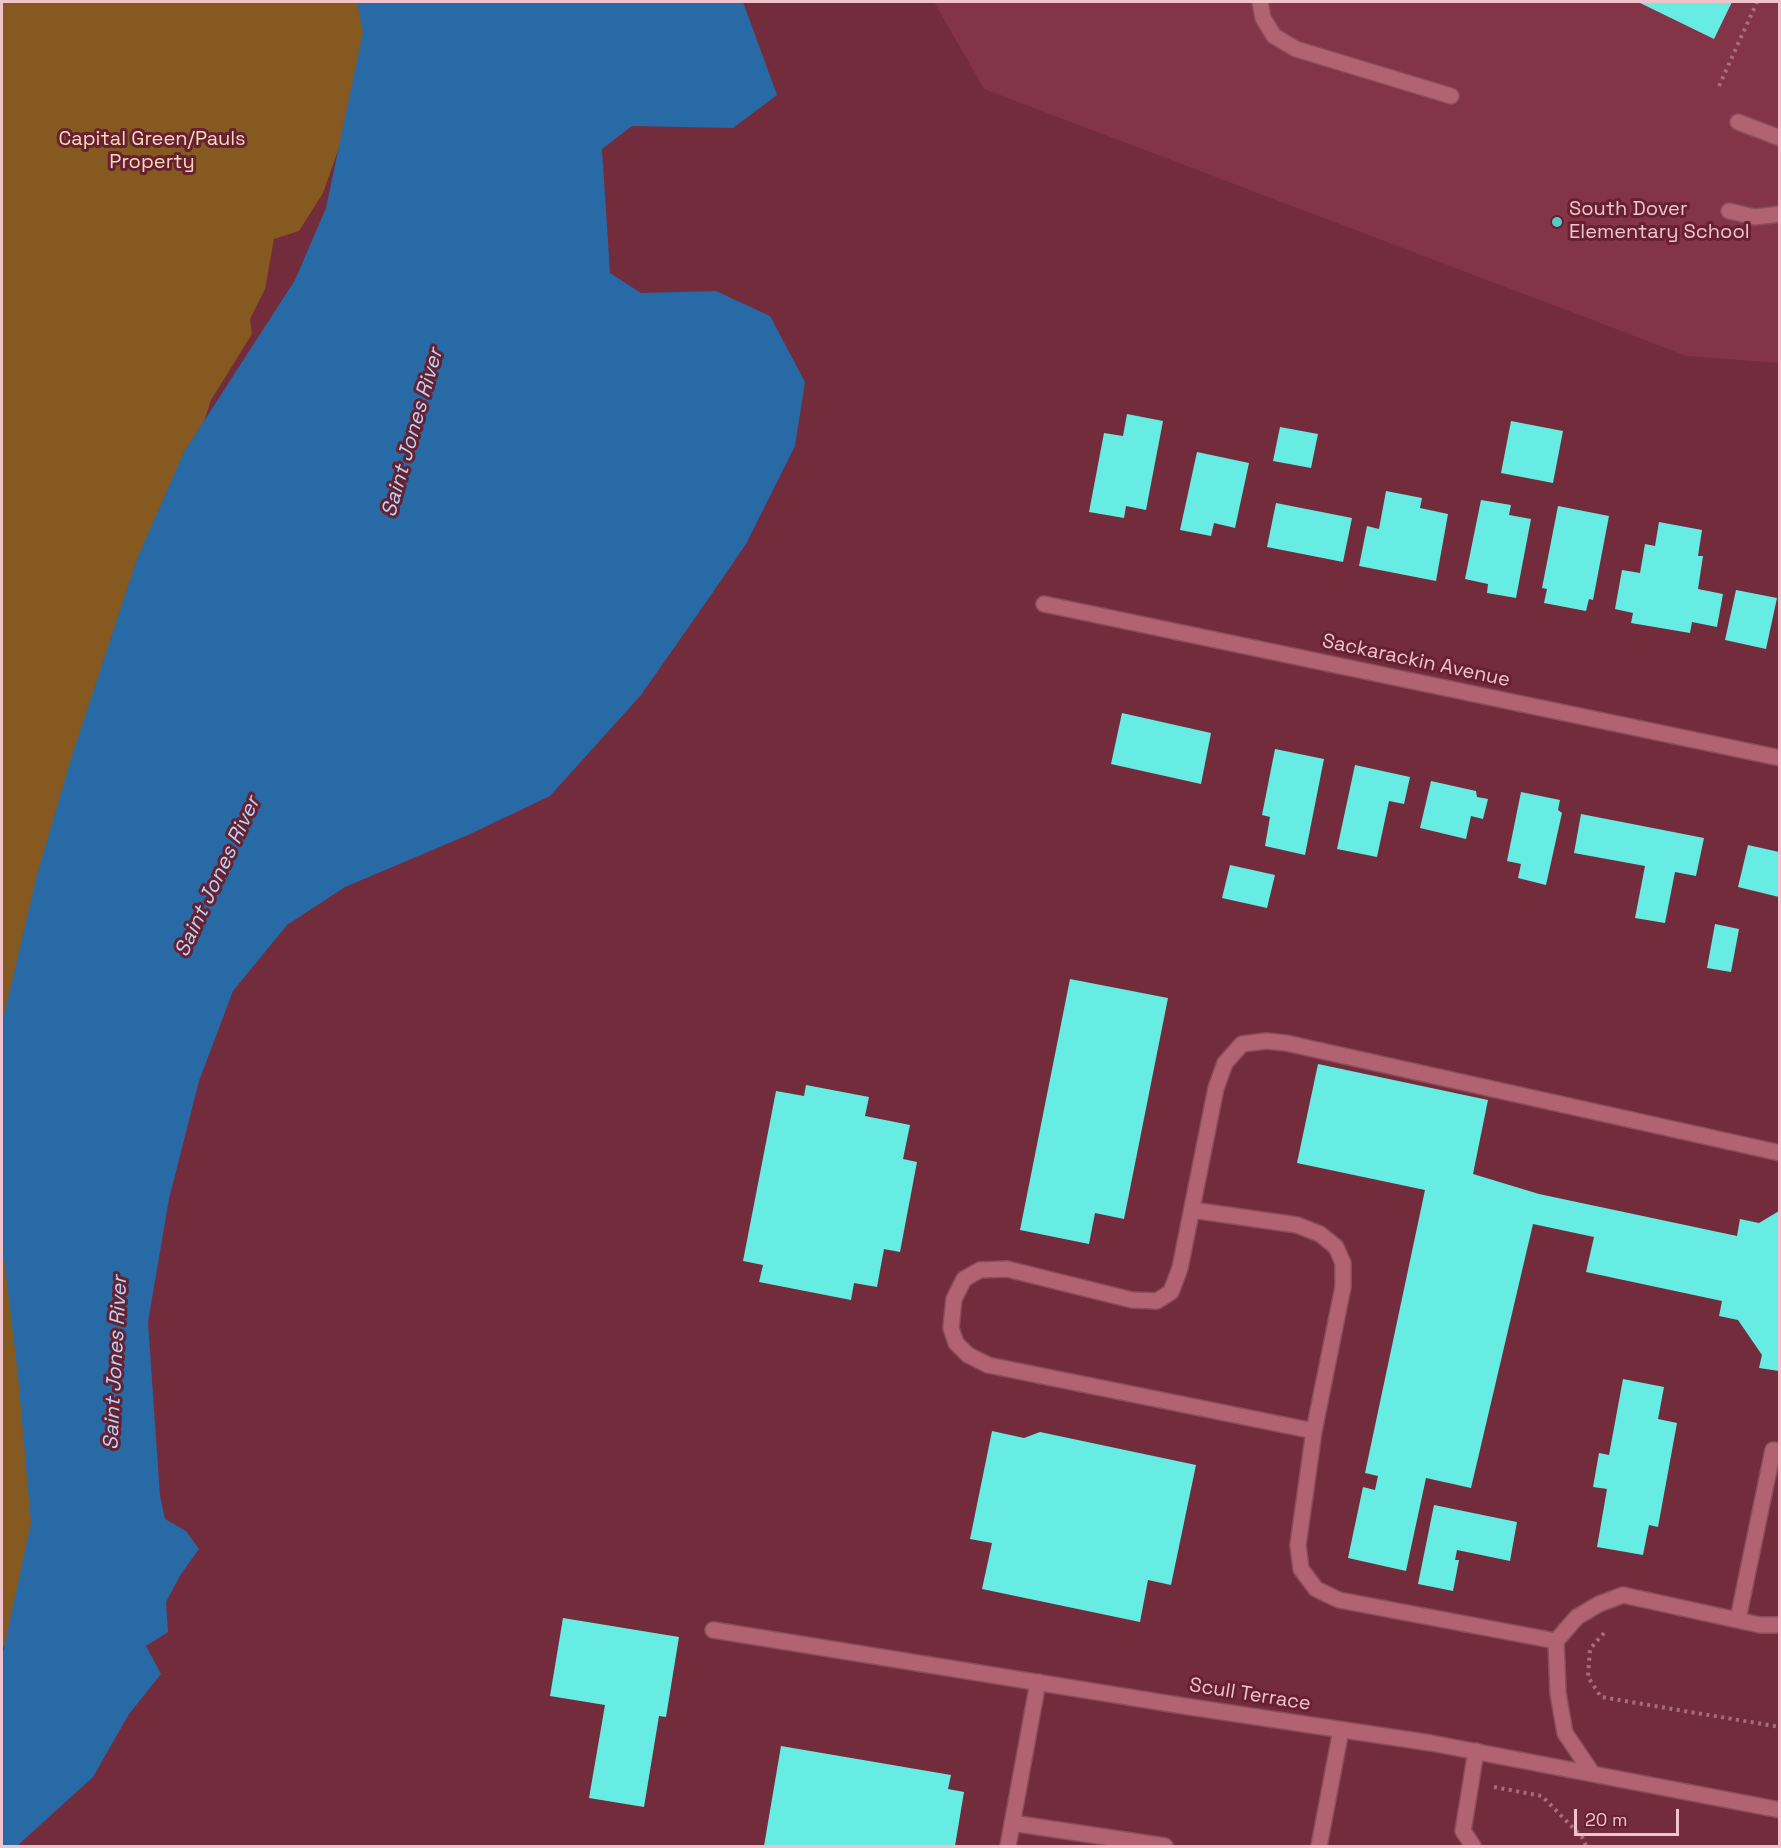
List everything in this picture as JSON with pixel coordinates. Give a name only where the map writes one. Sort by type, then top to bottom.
[{"type":"street","points":[[1260,2],[1263,18],[1274,36],[1296,49],[1451,96]]},
{"type":"street","points":[[1738,122],[1779,138]]},
{"type":"street","points":[[1729,211],[1755,217],[1779,214]]},
{"type":"street","name":"Sackarackin Avenue","points":[[1044,604],[1779,758]]},
{"type":"street","points":[[1314,1431],[988,1365],[968,1355],[956,1343],[951,1328],[954,1299],[964,1280],[980,1270],[1007,1269],[1132,1300],[1157,1300],[1171,1292],[1177,1276],[1192,1209],[1216,1088],[1225,1063],[1242,1044],[1266,1041],[1286,1043],[1779,1153]]},
{"type":"street","points":[[1192,1209],[1296,1225],[1320,1234],[1336,1247],[1343,1263],[1343,1287],[1314,1431],[1298,1545],[1302,1569],[1316,1589],[1339,1600],[1374,1608],[1556,1641]]},
{"type":"street","points":[[1738,1620],[1773,1450],[1779,1451]]},
{"type":"street","points":[[1592,1773],[1565,1733],[1558,1693],[1556,1641],[1577,1617],[1599,1604],[1623,1595],[1738,1620],[1760,1624],[1779,1624]]},
{"type":"street","name":"Scull Terrace","points":[[713,1630],[1476,1751],[1779,1810]]},
{"type":"street","points":[[1008,1846],[1038,1682]]},
{"type":"street","points":[[1319,1846],[1341,1730]]},
{"type":"street","points":[[1473,1846],[1463,1831],[1476,1751]]},
{"type":"street","points":[[1012,1823],[1165,1846]]},
{"type":"path","points":[[1719,86],[1757,2]]},
{"type":"path","points":[[1608,1629],[1590,1649],[1588,1677],[1602,1697],[1779,1727]]},
{"type":"path","points":[[1472,1782],[1542,1796],[1582,1837],[1586,1846]]},
{"type":"shaded area","name":"South Dover Elementary School","points":[[934,2],[1779,2],[1779,363],[1687,356],[984,89]]},
{"type":"green space","name":"Capital Green/Pauls Property","points":[[2,2],[378,2],[375,46],[323,193],[299,231],[274,239],[265,289],[250,319],[252,334],[211,400],[165,542],[110,639],[118,693],[42,1603],[2,1649]]},
{"type":"water","name":"Saint Jones River","points":[[357,2],[743,2],[777,95],[733,128],[632,126],[602,149],[610,273],[641,293],[716,291],[770,316],[805,382],[795,446],[746,544],[641,695],[550,796],[468,835],[345,887],[287,925],[233,991],[199,1081],[169,1199],[148,1322],[160,1496],[165,1519],[186,1531],[199,1549],[181,1574],[166,1602],[168,1632],[146,1646],[161,1674],[129,1714],[93,1777],[17,1846],[2,1846],[2,1657],[31,1523],[18,1375],[2,1241],[2,1024],[37,875],[72,756],[137,559],[184,452],[295,280],[326,208],[363,32]]},
{"type":"building","points":[[1638,2],[1732,2],[1714,39]]},
{"type":"building","points":[[1127,414],[1163,421],[1146,510],[1126,506],[1124,518],[1089,512],[1104,433],[1123,436]]},
{"type":"building","points":[[1511,421],[1563,431],[1553,483],[1501,473]]},
{"type":"building","points":[[1280,427],[1318,434],[1311,468],[1273,461]]},
{"type":"building","points":[[1197,452],[1249,463],[1235,528],[1214,523],[1211,536],[1180,530]]},
{"type":"building","points":[[1386,491],[1422,498],[1420,508],[1448,514],[1436,581],[1359,566],[1367,526],[1379,529]]},
{"type":"building","points":[[1481,500],[1511,505],[1509,515],[1531,519],[1516,598],[1487,593],[1488,584],[1465,579]]},
{"type":"building","points":[[1276,503],[1352,518],[1343,562],[1267,547]]},
{"type":"building","points":[[1558,506],[1609,516],[1593,600],[1589,599],[1586,611],[1544,603],[1547,589],[1542,588]]},
{"type":"building","points":[[1659,522],[1702,530],[1698,556],[1703,556],[1698,589],[1723,594],[1717,627],[1692,622],[1690,633],[1631,623],[1633,613],[1615,609],[1622,570],[1640,573],[1645,544],[1655,546]]},
{"type":"building","points":[[1736,590],[1777,598],[1766,649],[1725,640]]},
{"type":"building","points":[[1122,713],[1211,733],[1201,784],[1111,764]]},
{"type":"building","points":[[1275,749],[1324,759],[1305,855],[1265,846],[1270,817],[1262,815]]},
{"type":"building","points":[[1355,765],[1410,777],[1404,804],[1389,801],[1377,857],[1337,849]]},
{"type":"building","points":[[1431,781],[1476,791],[1477,797],[1488,799],[1483,819],[1471,816],[1466,839],[1420,828]]},
{"type":"building","points":[[1521,792],[1560,800],[1558,810],[1562,813],[1546,885],[1518,878],[1521,864],[1507,861]]},
{"type":"building","points":[[1581,814],[1704,838],[1696,876],[1675,872],[1665,923],[1635,918],[1645,866],[1574,853]]},
{"type":"building","points":[[1748,845],[1779,852],[1779,897],[1738,887]]},
{"type":"building","points":[[1230,865],[1275,875],[1267,908],[1222,898]]},
{"type":"building","points":[[1715,924],[1739,929],[1731,972],[1707,968]]},
{"type":"building","points":[[1070,979],[1168,998],[1124,1219],[1095,1213],[1089,1244],[1020,1230]]},
{"type":"building","points":[[1318,1064],[1488,1100],[1473,1174],[1539,1194],[1737,1236],[1740,1219],[1759,1223],[1779,1211],[1779,1371],[1759,1368],[1762,1355],[1738,1320],[1719,1316],[1722,1301],[1586,1272],[1594,1237],[1533,1224],[1471,1488],[1426,1478],[1406,1571],[1348,1558],[1363,1487],[1375,1490],[1378,1476],[1365,1473],[1425,1190],[1297,1163]]},
{"type":"building","points":[[806,1085],[869,1097],[865,1116],[910,1125],[903,1159],[917,1162],[900,1252],[884,1249],[877,1287],[854,1283],[851,1300],[759,1282],[763,1265],[743,1261],[776,1091],[804,1096]]},
{"type":"building","points":[[1623,1379],[1664,1387],[1658,1419],[1677,1423],[1658,1527],[1649,1525],[1643,1555],[1597,1547],[1607,1489],[1593,1487],[1599,1453],[1609,1455]]},
{"type":"building","points":[[992,1431],[1024,1438],[1040,1432],[1196,1465],[1171,1585],[1148,1580],[1140,1622],[982,1589],[992,1543],[970,1539]]},
{"type":"building","points":[[1434,1505],[1517,1522],[1510,1561],[1457,1550],[1455,1560],[1459,1560],[1453,1591],[1418,1584]]},
{"type":"building","points":[[563,1618],[679,1637],[666,1717],[659,1716],[644,1807],[589,1798],[605,1705],[550,1696]]},
{"type":"building","points":[[781,1746],[951,1775],[948,1789],[964,1792],[955,1846],[764,1846]]},
{"type":"place","name":"South Dover Elementary School","points":[[1557,222]]}]
